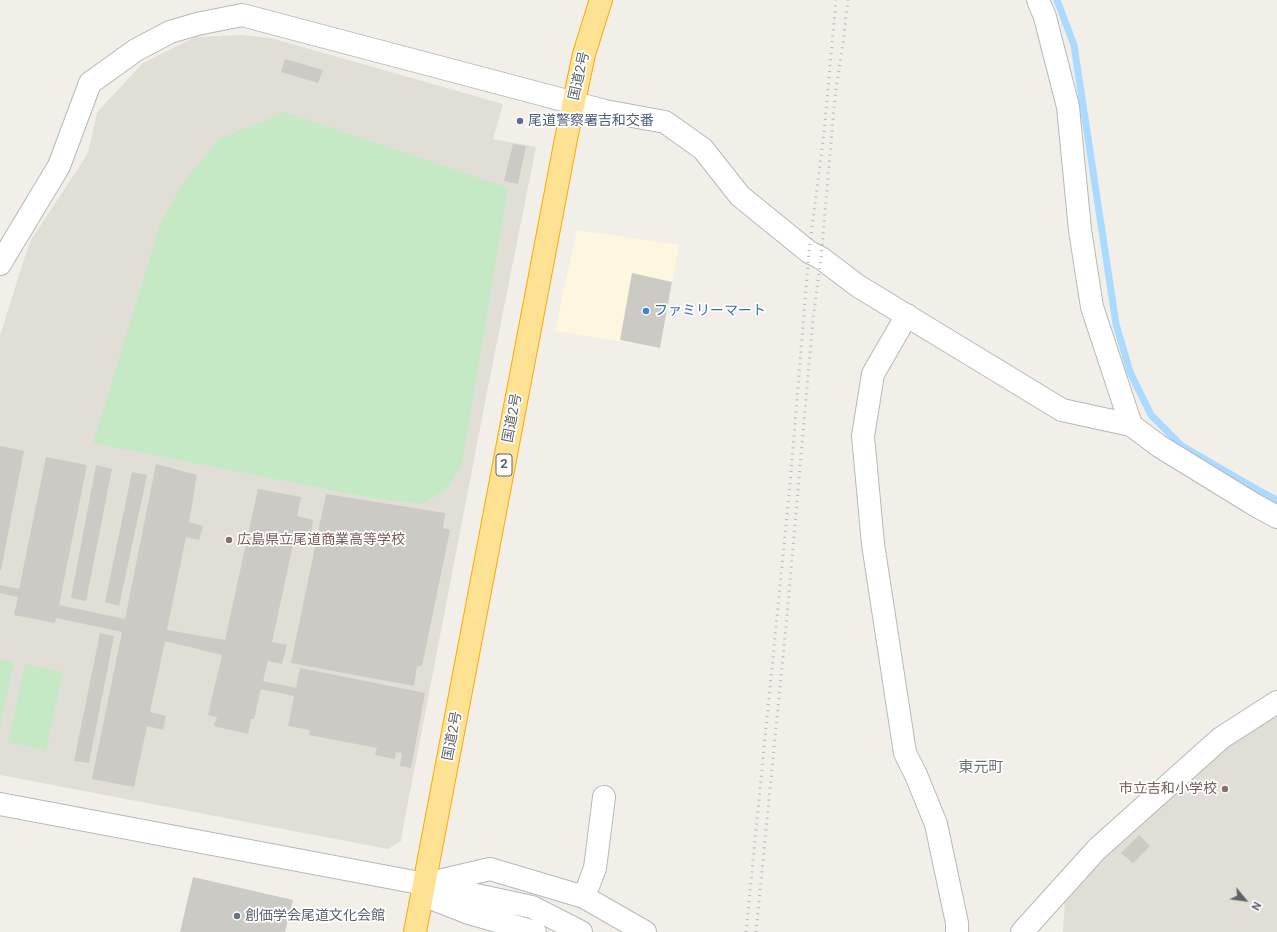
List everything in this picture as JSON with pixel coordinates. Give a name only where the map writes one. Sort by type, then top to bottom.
[{"type":"highway","name":"国道2号","points":[[415,932],[574,102],[584,54],[601,0]]},
{"type":"street","points":[[1038,0],[1045,18],[1068,107],[1080,230],[1092,307],[1131,425]]},
{"type":"street","points":[[0,264],[59,166],[90,83],[136,50],[170,32],[244,8],[606,111],[665,122],[703,149],[740,196],[809,252],[821,258],[858,286],[1062,410],[1131,425],[1159,446],[1277,517]]},
{"type":"street","points":[[907,315],[873,374],[863,436],[873,544],[905,753],[916,775],[936,824],[957,923],[957,932]]},
{"type":"street","points":[[1022,932],[1096,849],[1221,738],[1277,702]]},
{"type":"street","points":[[584,897],[595,868],[604,796]]},
{"type":"street","points":[[0,804],[425,884],[532,907],[581,932]]},
{"type":"street","points":[[425,884],[490,869],[584,897],[645,932]]},
{"type":"street","points":[[425,884],[433,899],[469,913],[534,932]]},
{"type":"shaded area","name":"広島県立尾道商業高等学校","points":[[241,35],[271,38],[503,104],[493,139],[536,147],[488,387],[401,841],[388,849],[0,775],[0,336],[25,256],[31,240],[85,158],[88,152],[97,113],[143,63],[195,37]]},
{"type":"shaded area","points":[[577,230],[679,245],[660,348],[555,331]]},
{"type":"shaded area","name":"市立吉和小学校","points":[[1277,708],[1277,932],[1063,932],[1065,895],[1122,834],[1224,744]]},
{"type":"green space","points":[[285,112],[508,188],[462,463],[448,488],[422,504],[378,499],[93,443],[160,225],[185,180],[219,139]]},
{"type":"green space","points":[[0,659],[14,662],[0,727]]},
{"type":"green space","points":[[25,664],[63,672],[46,750],[8,742]]},
{"type":"building","points":[[285,59],[323,70],[318,83],[281,72]]},
{"type":"building","points":[[513,144],[526,146],[518,184],[504,181]]},
{"type":"building","name":"ファミリーマート","points":[[632,273],[672,282],[660,348],[620,340]]},
{"type":"building","points":[[0,446],[24,451],[1,570],[0,570]]},
{"type":"building","points":[[46,457],[87,465],[59,605],[125,619],[156,464],[197,475],[189,522],[203,526],[199,540],[186,537],[167,630],[225,640],[258,489],[301,497],[297,516],[313,520],[310,538],[295,535],[272,642],[287,645],[282,664],[268,661],[263,681],[296,688],[300,668],[425,693],[411,768],[400,766],[402,753],[396,752],[395,759],[375,755],[377,748],[309,735],[310,730],[288,726],[294,696],[261,689],[254,719],[251,719],[248,734],[214,726],[217,717],[208,715],[222,655],[165,641],[150,712],[166,716],[163,730],[147,726],[134,787],[92,779],[122,632],[56,618],[55,623],[14,615],[18,597],[0,593],[0,585],[19,589]]},
{"type":"building","points":[[96,465],[112,469],[86,601],[71,598]]},
{"type":"building","points":[[132,472],[147,475],[119,606],[105,602]]},
{"type":"building","points":[[326,494],[445,513],[443,528],[450,530],[422,666],[417,666],[414,686],[291,663]]},
{"type":"building","points":[[100,633],[114,636],[89,763],[74,761]]},
{"type":"building","points":[[1139,835],[1150,846],[1133,863],[1121,853]]},
{"type":"building","name":"創価学会尾道文化会館","points":[[193,877],[293,900],[285,932],[180,932]]},
{"type":"waterway","points":[[1057,0],[1074,45],[1116,324],[1130,372],[1151,415],[1182,446],[1277,500]]},
{"type":"railway","points":[[746,932],[790,484],[809,252],[824,133],[836,0]]},
{"type":"railway","points":[[756,932],[787,616],[813,319],[821,258],[835,97],[848,0]]},
{"type":"place","name":"尾道警察署吉和交番","points":[[520,121]]},
{"type":"place","name":"ファミリーマート","points":[[646,311]]},
{"type":"place","name":"広島県立尾道商業高等学校","points":[[229,540]]},
{"type":"place","name":"市立吉和小学校","points":[[1225,789]]},
{"type":"place","name":"創価学会尾道文化会館","points":[[237,916]]},
{"type":"district","name":"東元町","points":[[981,768]]}]
